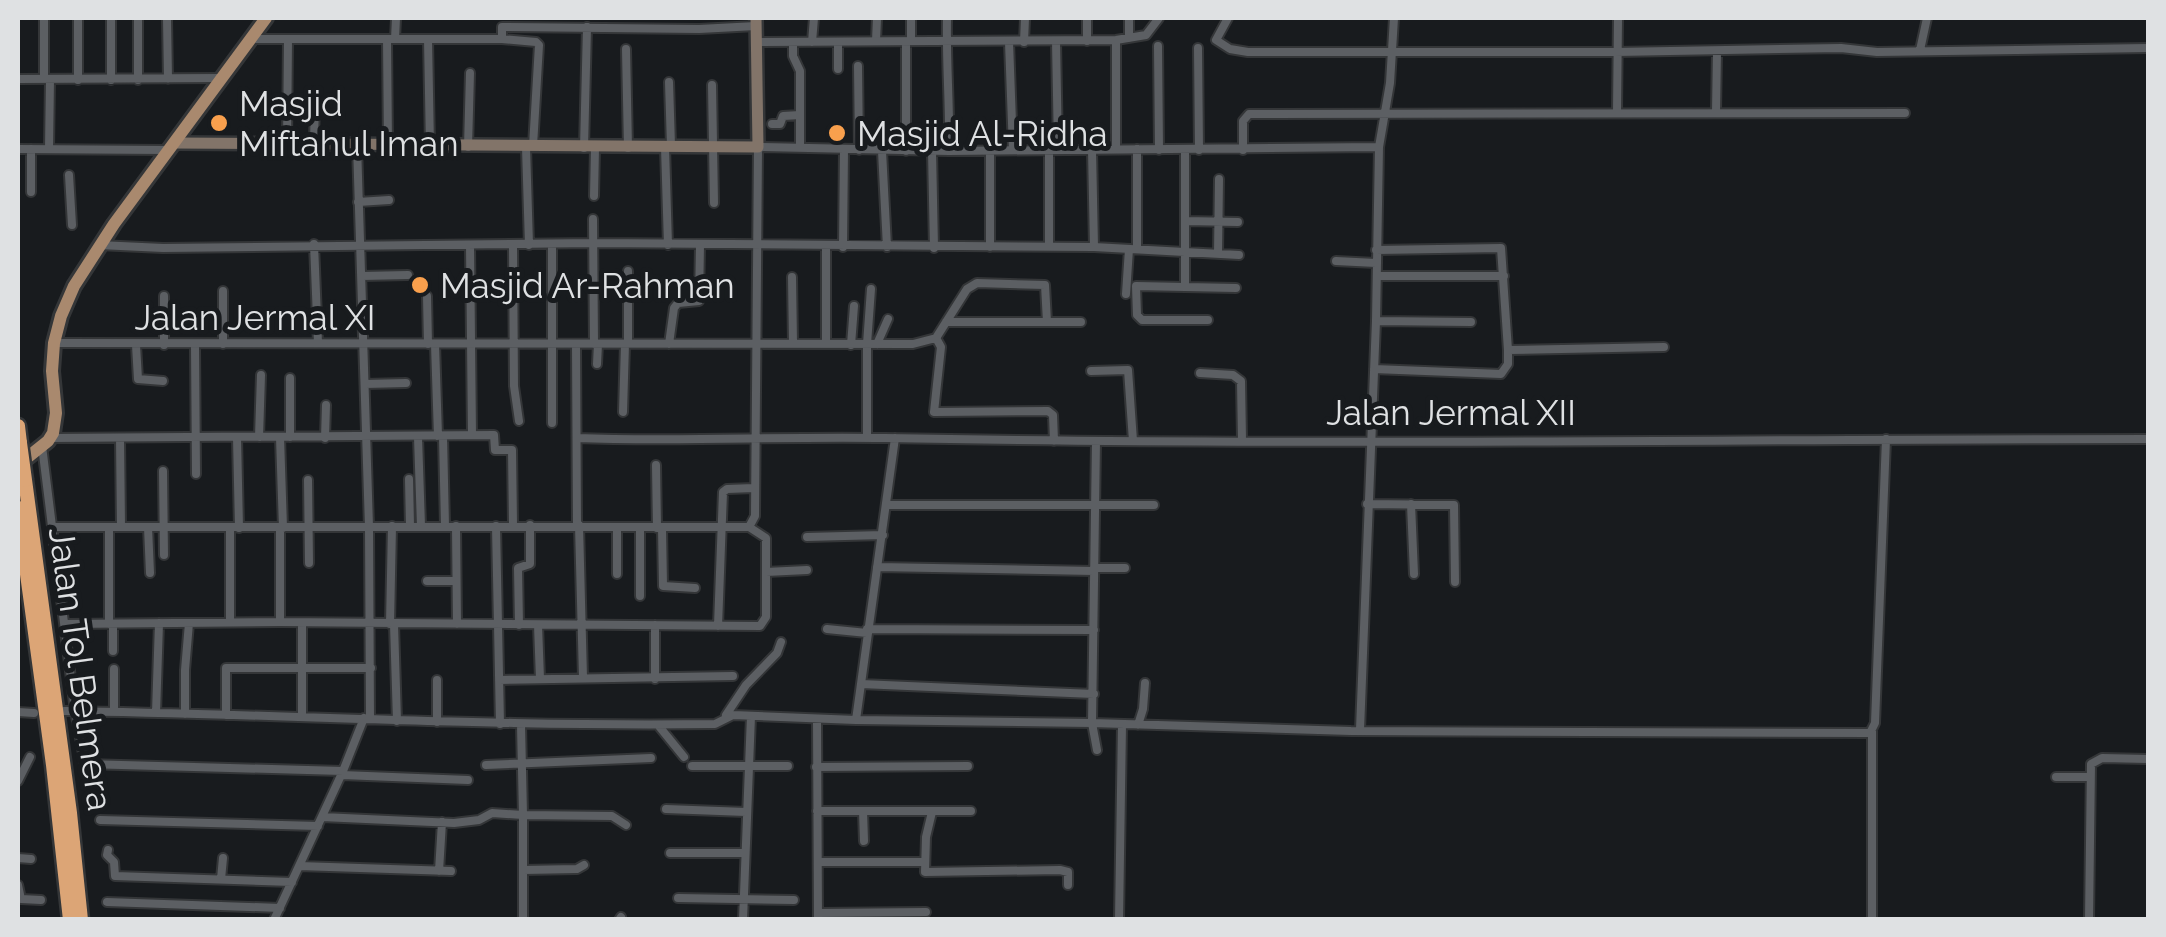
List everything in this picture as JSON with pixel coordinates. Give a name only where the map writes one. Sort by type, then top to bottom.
[{"type":"highway","name":"Jalan Tol Belmera","points":[[18,426],[81,920]]},
{"type":"highway","name":"Jalan Tol Belmera","points":[[18,508],[70,920]]},
{"type":"main road","points":[[18,464],[46,442],[56,413],[54,343],[68,299],[100,246],[266,18]]},
{"type":"street","points":[[44,18],[48,149]]},
{"type":"street","points":[[78,18],[78,80]]},
{"type":"street","points":[[111,18],[111,80]]},
{"type":"street","points":[[138,18],[138,80]]},
{"type":"street","points":[[168,18],[168,80]]},
{"type":"street","points":[[388,146],[391,39],[396,18]]},
{"type":"street","points":[[699,18],[699,29]]},
{"type":"street","points":[[812,42],[814,18]]},
{"type":"street","points":[[876,41],[877,18]]},
{"type":"street","points":[[906,150],[911,18]]},
{"type":"street","points":[[947,18],[949,152]]},
{"type":"street","points":[[1024,42],[1025,18]]},
{"type":"street","points":[[1087,18],[1088,41]]},
{"type":"street","points":[[1128,38],[1129,18]]},
{"type":"street","points":[[756,42],[1116,40],[1146,35],[1158,18]]},
{"type":"street","points":[[1228,18],[1216,40],[1237,51],[2148,48]]},
{"type":"street","points":[[1360,730],[1379,147],[1393,53],[1394,18]]},
{"type":"street","points":[[1616,112],[1618,18]]},
{"type":"street","points":[[1920,50],[1927,18]]},
{"type":"street","points":[[502,39],[502,22],[566,22],[588,27],[634,22],[699,29],[756,22],[755,520],[749,528]]},
{"type":"street","points":[[588,27],[594,196]]},
{"type":"street","points":[[252,39],[536,42],[539,45],[530,147],[530,244]]},
{"type":"street","points":[[287,145],[288,39]]},
{"type":"street","points":[[428,39],[430,147]]},
{"type":"street","points":[[1116,40],[1116,148]]},
{"type":"street","points":[[793,42],[793,56],[800,70],[800,148]]},
{"type":"street","points":[[838,42],[838,69]]},
{"type":"street","points":[[1009,42],[1013,150]]},
{"type":"street","points":[[1050,246],[1056,42]]},
{"type":"street","points":[[1158,46],[1159,150]]},
{"type":"street","points":[[1198,48],[1198,150]]},
{"type":"street","points":[[626,49],[628,148]]},
{"type":"street","points":[[1716,112],[1717,50]]},
{"type":"street","points":[[858,66],[859,150]]},
{"type":"street","points":[[468,148],[470,73]]},
{"type":"street","points":[[18,79],[222,78]]},
{"type":"street","points":[[668,245],[669,82]]},
{"type":"street","points":[[712,85],[714,203]]},
{"type":"street","points":[[314,145],[315,99]]},
{"type":"street","points":[[1244,150],[1242,121],[1249,114],[1906,113]]},
{"type":"street","points":[[772,124],[780,124],[783,116],[800,115]]},
{"type":"street","points":[[274,920],[367,719],[371,668],[369,526],[357,145]]},
{"type":"street","points":[[18,149],[357,145],[949,152],[1379,147]]},
{"type":"street","points":[[31,149],[31,192]]},
{"type":"street","points":[[1126,294],[1133,249],[1136,149]]},
{"type":"street","points":[[844,150],[844,247]]},
{"type":"street","points":[[1092,150],[1094,247]]},
{"type":"street","points":[[1185,286],[1186,150]]},
{"type":"street","points":[[882,151],[887,247]]},
{"type":"street","points":[[932,151],[934,248]]},
{"type":"street","points":[[990,151],[990,247]]},
{"type":"street","points":[[69,175],[72,225]]},
{"type":"street","points":[[1218,254],[1219,179]]},
{"type":"street","points":[[358,202],[389,200]]},
{"type":"street","points":[[593,219],[597,364]]},
{"type":"street","points":[[1185,221],[1238,222]]},
{"type":"street","points":[[314,244],[318,343]]},
{"type":"street","points":[[552,244],[552,423]]},
{"type":"street","points":[[470,245],[472,435]]},
{"type":"street","points":[[669,344],[673,309],[678,304],[699,301],[700,245]]},
{"type":"street","points":[[100,246],[1050,246],[1239,255]]},
{"type":"street","points":[[513,246],[514,386],[519,421]]},
{"type":"street","points":[[826,247],[826,344]]},
{"type":"street","points":[[1374,369],[1501,374],[1508,364],[1503,254],[1498,247],[1376,250]]},
{"type":"street","points":[[1336,261],[1376,263]]},
{"type":"street","points":[[623,412],[628,271]]},
{"type":"street","points":[[362,276],[408,276]]},
{"type":"street","points":[[1376,276],[1504,276]]},
{"type":"street","points":[[792,277],[793,344]]},
{"type":"street","points":[[1047,322],[1047,288],[1040,283],[973,284],[936,338],[941,347],[934,412],[1061,412],[1060,406]]},
{"type":"street","points":[[1208,320],[1137,317],[1136,286],[1236,288]]},
{"type":"street","points":[[222,290],[223,344]]},
{"type":"street","points":[[867,438],[871,290]]},
{"type":"street","points":[[164,296],[164,345]]},
{"type":"street","points":[[427,296],[441,436],[445,526]]},
{"type":"street","points":[[851,344],[854,306]]},
{"type":"street","points":[[878,344],[888,320]]},
{"type":"street","points":[[1376,321],[1471,322]]},
{"type":"street","points":[[946,322],[1081,322]]},
{"type":"street","name":"Jalan Jermal XI","points":[[54,343],[878,344],[936,338]]},
{"type":"street","points":[[576,344],[582,678]]},
{"type":"street","points":[[136,345],[138,379],[163,381]]},
{"type":"street","points":[[195,345],[196,474]]},
{"type":"street","points":[[1508,350],[1664,347]]},
{"type":"street","points":[[1090,371],[1128,370],[1133,440]]},
{"type":"street","points":[[1200,373],[1233,375],[1241,381],[1242,440]]},
{"type":"street","points":[[259,437],[260,375]]},
{"type":"street","points":[[280,622],[290,378]]},
{"type":"street","points":[[365,384],[406,384]]},
{"type":"street","points":[[325,438],[326,405]]},
{"type":"street","points":[[1051,412],[1054,441]]},
{"type":"street","points":[[468,780],[89,766],[83,759],[75,711],[46,442],[494,435],[495,450],[512,450],[514,526]]},
{"type":"street","points":[[230,622],[237,437]]},
{"type":"street","points":[[418,437],[421,526]]},
{"type":"street","points":[[120,438],[120,528]]},
{"type":"street","name":"Jalan Jermal XII","points":[[577,438],[2148,439]]},
{"type":"street","points":[[856,720],[895,438]]},
{"type":"street","points":[[1872,920],[1872,731],[1886,439]]},
{"type":"street","points":[[1096,441],[1092,723],[1097,750]]},
{"type":"street","points":[[656,465],[663,586],[695,588]]},
{"type":"street","points":[[163,471],[164,555]]},
{"type":"street","points":[[409,479],[410,526]]},
{"type":"street","points":[[308,480],[310,562]]},
{"type":"street","points":[[718,626],[724,490],[754,488]]},
{"type":"street","points":[[887,504],[1154,505]]},
{"type":"street","points":[[1367,504],[1455,506],[1454,582]]},
{"type":"street","points":[[1411,504],[1414,574]]},
{"type":"street","points":[[392,526],[396,721]]},
{"type":"street","points":[[456,526],[457,624]]},
{"type":"street","points":[[496,526],[500,724]]},
{"type":"street","points":[[520,624],[518,570],[530,563],[530,526]]},
{"type":"street","points":[[617,527],[617,574]]},
{"type":"street","points":[[54,528],[722,527],[749,528],[766,538],[764,624],[66,624]]},
{"type":"street","points":[[109,528],[113,651]]},
{"type":"street","points":[[148,528],[150,573]]},
{"type":"street","points":[[640,528],[640,596]]},
{"type":"street","points":[[807,538],[883,535]]},
{"type":"street","points":[[877,567],[1125,568]]},
{"type":"street","points":[[766,572],[807,570]]},
{"type":"street","points":[[427,581],[456,580]]},
{"type":"street","points":[[186,714],[184,670],[189,622]]},
{"type":"street","points":[[302,622],[302,716]]},
{"type":"street","points":[[156,713],[158,623]]},
{"type":"street","points":[[538,624],[540,679]]},
{"type":"street","points":[[655,625],[655,679]]},
{"type":"street","points":[[826,629],[1094,630]]},
{"type":"street","points":[[724,719],[746,685],[777,653],[781,642]]},
{"type":"street","points":[[114,668],[114,712]]},
{"type":"street","points":[[226,714],[226,668],[371,668]]},
{"type":"street","points":[[499,680],[733,676]]},
{"type":"street","points":[[437,680],[437,722]]},
{"type":"street","points":[[1138,725],[1145,683]]},
{"type":"street","points":[[860,684],[1094,694]]},
{"type":"street","points":[[64,711],[521,725],[714,724],[733,714],[1360,730],[1818,735],[1865,735],[1872,731]]},
{"type":"street","points":[[18,712],[34,712]]},
{"type":"street","points":[[743,920],[752,716]]},
{"type":"street","points":[[816,719],[818,916],[926,912]]},
{"type":"street","points":[[521,725],[523,920]]},
{"type":"street","points":[[658,725],[684,757]]},
{"type":"street","points":[[1119,920],[1122,725]]},
{"type":"street","points":[[18,780],[30,757]]},
{"type":"street","points":[[486,765],[651,758]]},
{"type":"street","points":[[2089,920],[2093,761],[2148,759]]},
{"type":"street","points":[[692,766],[788,766]]},
{"type":"street","points":[[816,767],[968,766]]},
{"type":"street","points":[[2056,776],[2090,777]]},
{"type":"street","points":[[666,809],[746,812]]},
{"type":"street","points":[[818,811],[971,811]]},
{"type":"street","points":[[863,811],[864,841]]},
{"type":"street","points":[[932,812],[925,872],[1064,870],[1069,874],[1068,885]]},
{"type":"street","points":[[100,820],[442,822],[479,820],[492,813],[612,816],[626,825]]},
{"type":"street","points":[[440,871],[442,822]]},
{"type":"street","points":[[108,850],[115,876],[292,882]]},
{"type":"street","points":[[670,853],[744,853]]},
{"type":"street","points":[[18,858],[31,859]]},
{"type":"street","points":[[221,880],[223,858]]},
{"type":"street","points":[[818,862],[924,862]]},
{"type":"street","points":[[523,870],[577,869],[584,865]]},
{"type":"street","points":[[298,866],[451,871]]},
{"type":"street","points":[[18,886],[21,899],[41,900]]},
{"type":"street","points":[[678,898],[794,900]]},
{"type":"street","points":[[106,902],[280,908]]},
{"type":"place","name":"Masjid Miftahul Iman","points":[[219,123]]},
{"type":"place","name":"Masjid Al-Ridha","points":[[837,133]]},
{"type":"place","name":"Masjid Ar-Rahman","points":[[420,285]]}]
